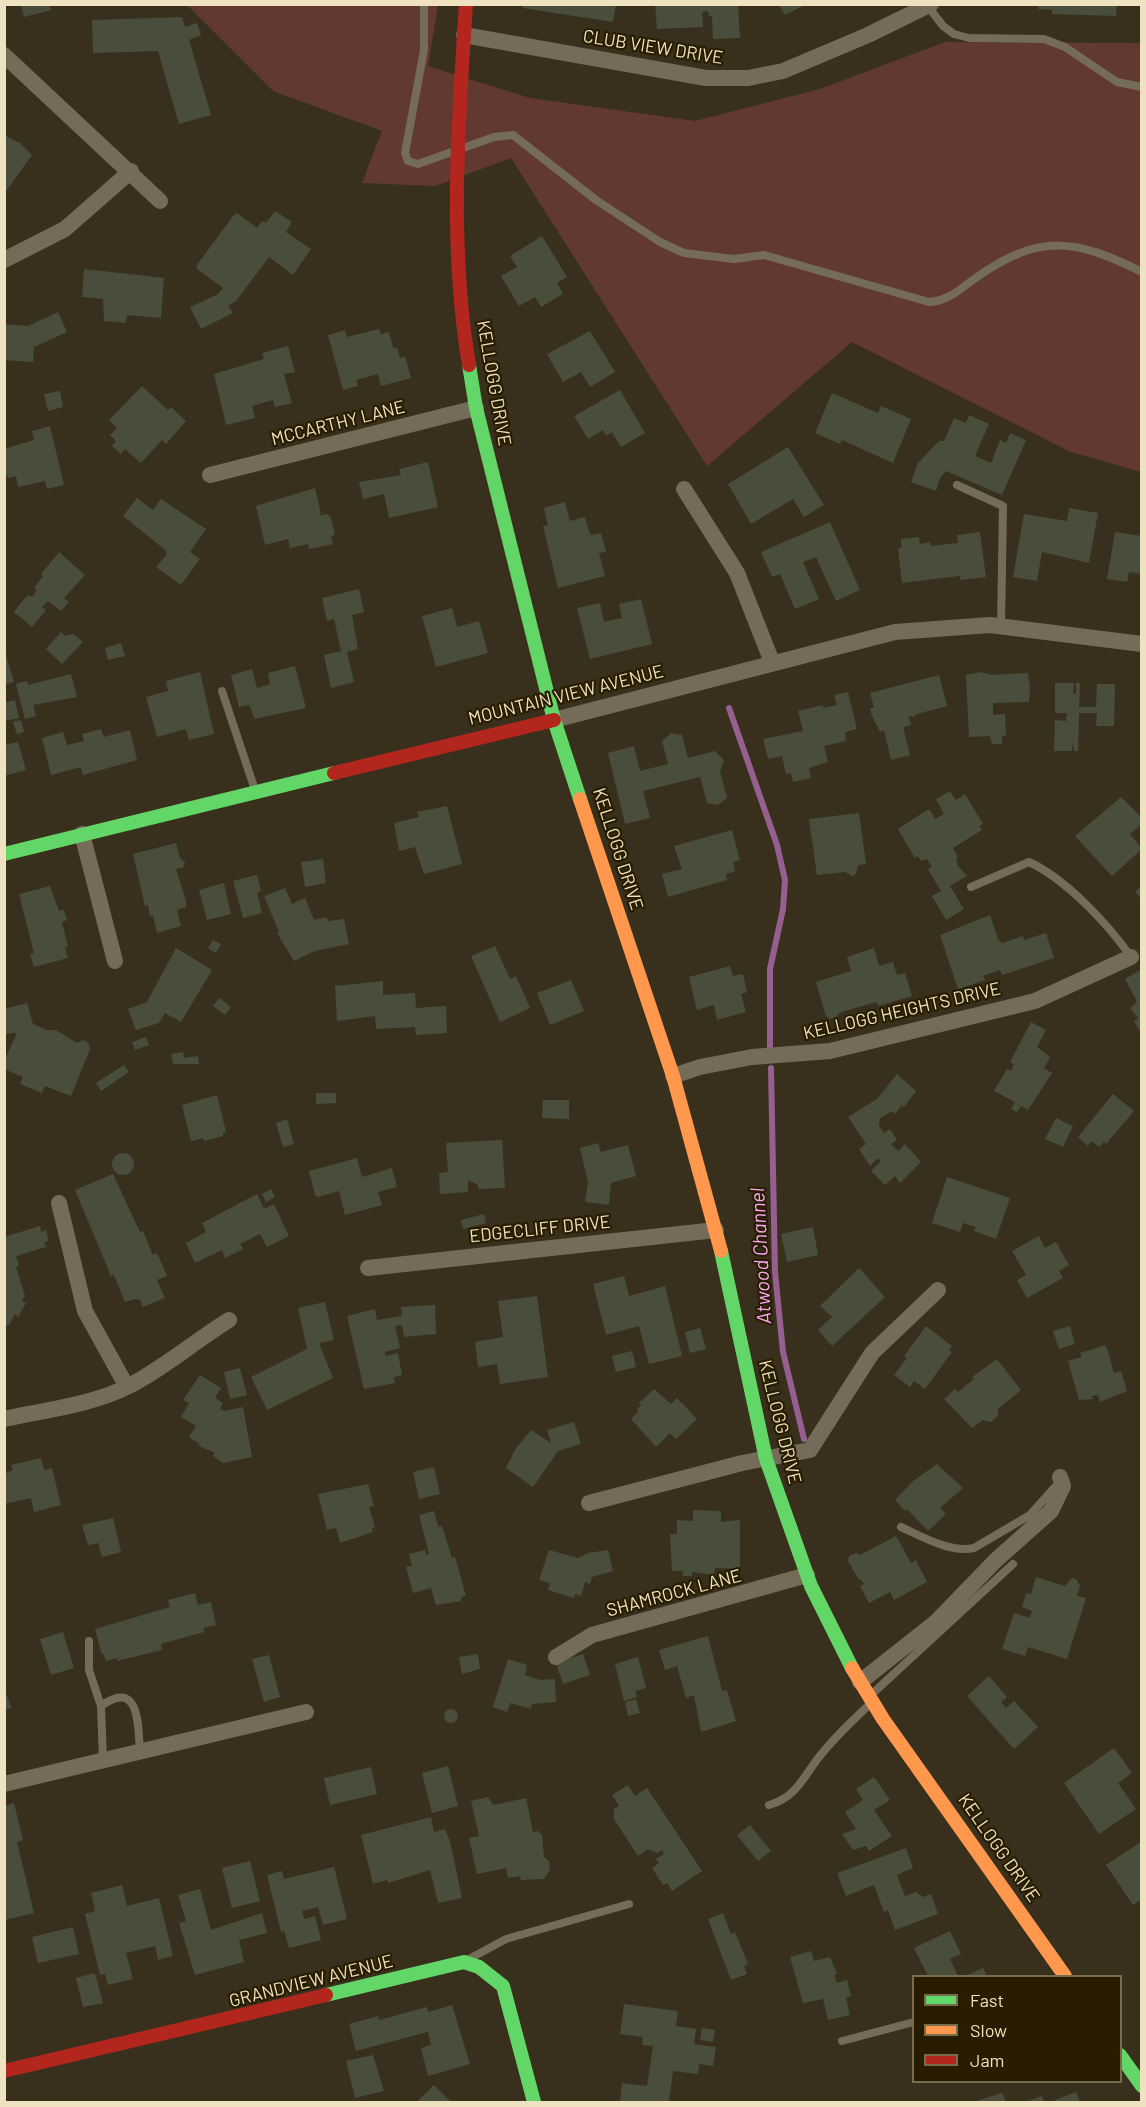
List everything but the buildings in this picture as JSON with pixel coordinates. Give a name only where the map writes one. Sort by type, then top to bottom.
[{"type":"main road","name":"KELLOGG DRIVE","points":[[466,4],[457,148],[459,277],[465,343],[476,408],[554,720],[674,1076],[716,1230],[766,1459],[807,1575],[843,1654],[871,1699],[1062,1975]]},
{"type":"main road","name":"MOUNTAIN VIEW AVENUE","points":[[4,854],[554,720]]},
{"type":"main road","name":"GRANDVIEW AVENUE","points":[[4,2071],[464,1962]]},
{"type":"main road","points":[[464,1962],[480,1968],[503,1986],[534,2103]]},
{"type":"main road","points":[[1122,2058],[1142,2086]]},
{"type":"street","name":"CLUB VIEW DRIVE","points":[[464,35],[706,78],[748,78],[783,71],[928,5]]},
{"type":"street","points":[[4,55],[160,201]]},
{"type":"street","points":[[4,260],[65,229],[130,171]]},
{"type":"street","name":"MCCARTHY LANE","points":[[210,475],[476,408]]},
{"type":"street","points":[[684,489],[736,573],[772,662]]},
{"type":"street","name":"MOUNTAIN VIEW AVENUE","points":[[554,720],[895,632],[1001,626],[1142,644]]},
{"type":"street","points":[[82,834],[115,961]]},
{"type":"street","name":"KELLOGG HEIGHTS DRIVE","points":[[674,1076],[700,1067],[752,1057],[830,1051],[1035,1001],[1131,957]]},
{"type":"street","points":[[58,1203],[84,1311],[127,1387]]},
{"type":"street","name":"EDGECLIFF DRIVE","points":[[368,1268],[716,1230]]},
{"type":"street","points":[[589,1503],[660,1483],[810,1450],[872,1353],[938,1290]]},
{"type":"street","points":[[4,1419],[106,1395],[127,1387],[152,1373],[229,1320]]},
{"type":"street","points":[[860,1682],[936,1622],[996,1560],[1051,1511],[1063,1486],[1060,1477]]},
{"type":"street","name":"SHAMROCK LANE","points":[[556,1658],[592,1635],[807,1575]]},
{"type":"street","points":[[4,1784],[306,1712]]},
{"type":"lane","points":[[424,4],[424,50],[405,153],[408,161],[418,164],[457,148],[494,137],[513,135],[596,200],[660,242],[684,253],[734,259],[764,255],[929,302],[943,301],[989,269],[1038,247],[1062,244],[1087,248],[1142,272]]},
{"type":"lane","points":[[928,5],[943,26],[954,34],[969,38],[1044,39],[1065,47],[1117,82],[1142,87]]},
{"type":"lane","points":[[957,485],[1003,506],[1001,626]]},
{"type":"lane","points":[[222,691],[255,792]]},
{"type":"lane","points":[[971,887],[1029,862],[1050,872],[1118,939],[1131,957]]},
{"type":"lane","points":[[901,1527],[954,1548],[964,1550],[974,1548],[1030,1515],[1045,1501],[1060,1477]]},
{"type":"lane","points":[[769,1805],[782,1802],[799,1788],[822,1753],[871,1699],[1013,1564]]},
{"type":"lane","points":[[89,1641],[89,1670],[101,1706],[103,1761]]},
{"type":"lane","points":[[101,1706],[108,1701],[118,1699],[128,1699],[133,1703],[137,1712],[140,1752]]},
{"type":"lane","points":[[464,1962],[506,1939],[629,1904]]},
{"type":"lane","points":[[842,2041],[912,2023]]},
{"type":"shaded area","points":[[187,5],[438,5],[428,66],[530,98],[695,121],[820,89],[945,42],[1141,43],[1141,472],[1071,452],[852,342],[707,466],[511,158],[435,186],[362,183],[382,131],[273,91]]},
{"type":"waterway","name":"Atwood Channel","points":[[729,708],[777,845],[785,880],[783,909],[770,969],[770,1048]]},
{"type":"waterway","name":"Atwood Channel","points":[[771,1068],[775,1272],[783,1352],[804,1439]]},
{"type":"traffic: fast","points":[[469,365],[476,408],[554,720],[580,799]]},
{"type":"traffic: fast","points":[[4,854],[334,773]]},
{"type":"traffic: fast","points":[[721,1251],[766,1459],[811,1586],[852,1668]]},
{"type":"traffic: fast","points":[[326,1995],[464,1962],[479,1967],[503,1986],[534,2102]]},
{"type":"traffic: fast","points":[[1122,2058],[1142,2086]]},
{"type":"traffic: slow","points":[[580,799],[673,1076],[721,1251]]},
{"type":"traffic: slow","points":[[852,1668],[883,1719],[1064,1975]]},
{"type":"traffic: jam","points":[[466,4],[458,140],[457,230],[459,275],[469,365]]},
{"type":"traffic: jam","points":[[334,773],[554,720]]},
{"type":"traffic: jam","points":[[4,2071],[326,1995]]}]
